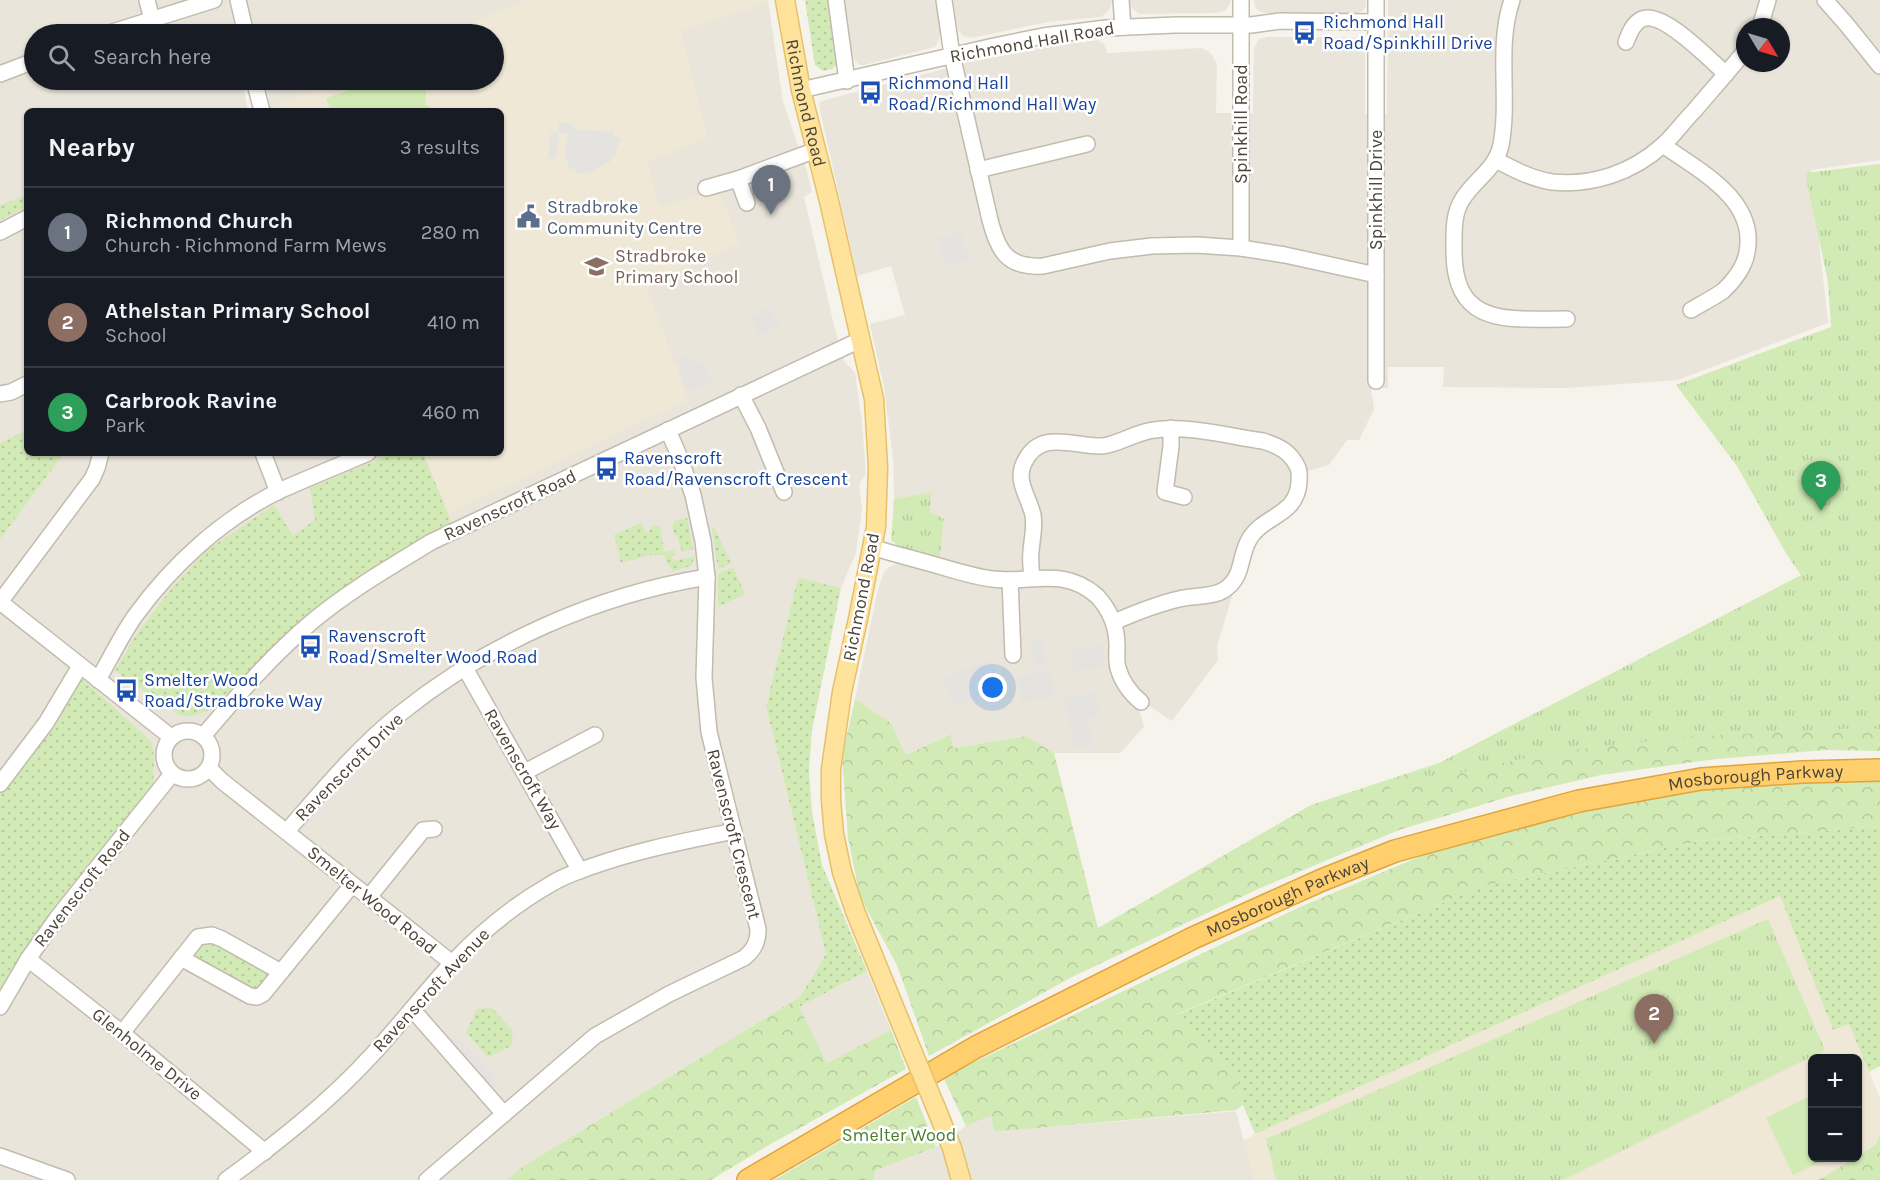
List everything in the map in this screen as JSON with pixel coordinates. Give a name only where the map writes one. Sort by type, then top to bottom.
[{"type":"highway","name":"Mosborough Parkway","points":[[748,1180],[987,1042],[1193,938],[1322,879],[1395,851],[1579,801],[1701,779],[1803,772],[1880,770]]},
{"type":"main road","name":"Richmond Road","points":[[785,0],[801,90],[874,399],[878,500],[872,547],[842,692],[831,769],[834,834],[842,872],[854,908],[936,1107],[952,1148],[961,1180]]},
{"type":"street","points":[[147,0],[152,20]]},
{"type":"street","points":[[139,24],[214,0]]},
{"type":"street","points":[[237,0],[243,24]]},
{"type":"street","points":[[836,0],[847,81]]},
{"type":"street","points":[[944,0],[952,55],[995,239],[1001,251],[1010,260],[1020,265],[1042,266],[1110,251],[1152,246],[1196,245],[1241,248],[1285,255],[1376,275]]},
{"type":"street","points":[[1121,0],[1123,27]]},
{"type":"street","name":"Spinkhill Road","points":[[1241,0],[1241,248]]},
{"type":"street","name":"Spinkhill Drive","points":[[1376,0],[1376,381]]},
{"type":"street","points":[[1512,0],[1504,42],[1503,130],[1500,147],[1496,160],[1461,201],[1454,225],[1456,278],[1461,292],[1474,307],[1490,315],[1511,319],[1567,319]]},
{"type":"street","points":[[1763,18],[1768,0]]},
{"type":"street","points":[[1825,0],[1880,66]]},
{"type":"street","points":[[1626,42],[1638,22],[1644,18],[1656,19],[1671,27],[1726,74]]},
{"type":"street","name":"Richmond Hall Road","points":[[801,90],[1043,36],[1123,27],[1241,25],[1280,21],[1375,22]]},
{"type":"street","points":[[1496,160],[1550,182],[1597,180],[1617,174],[1640,163],[1663,145],[1736,62]]},
{"type":"street","points":[[0,74],[24,65]]},
{"type":"street","points":[[257,90],[261,108]]},
{"type":"street","points":[[978,170],[1087,144]]},
{"type":"street","points":[[1663,145],[1723,189],[1741,210],[1750,240],[1746,258],[1732,282],[1691,310]]},
{"type":"street","points":[[706,188],[738,179],[816,150]]},
{"type":"street","points":[[738,179],[747,203]]},
{"type":"street","points":[[0,231],[24,219]]},
{"type":"street","name":"Ravenscroft Road","points":[[203,736],[256,675],[314,620],[378,575],[431,542],[860,340]]},
{"type":"street","points":[[0,394],[24,386]]},
{"type":"street","points":[[741,395],[758,428],[784,492]]},
{"type":"street","points":[[1171,428],[1165,492],[1184,497]]},
{"type":"street","points":[[1032,578],[1030,553],[1034,526],[1033,514],[1022,487],[1021,469],[1031,452],[1037,447],[1054,441],[1102,446],[1140,432],[1171,428],[1263,441],[1282,448],[1300,474],[1297,496],[1284,512],[1254,532],[1245,548],[1240,572],[1235,580],[1221,592],[1165,602],[1114,622]]},
{"type":"street","name":"Ravenscroft Crescent","points":[[427,1180],[595,1036],[699,978],[744,958],[752,952],[758,937],[758,929],[709,732],[704,678],[707,578],[703,541],[693,495],[668,430]]},
{"type":"street","points":[[100,456],[92,479],[0,602],[171,737]]},
{"type":"street","points":[[263,456],[278,492]]},
{"type":"street","points":[[98,680],[134,617],[164,580],[193,550],[231,520],[278,492],[361,456]]},
{"type":"street","points":[[872,547],[971,575],[1010,580],[1063,578],[1078,583],[1097,597],[1110,613],[1117,640],[1118,667],[1124,683],[1141,702]]},
{"type":"street","name":"Ravenscroft Drive","points":[[287,831],[338,773],[400,713],[488,654],[567,616],[604,603],[654,589],[707,578]]},
{"type":"street","points":[[1010,580],[1013,655]]},
{"type":"street","points":[[0,784],[46,723],[80,666]]},
{"type":"street","name":"Ravenscroft Way","points":[[465,668],[580,871]]},
{"type":"street","points":[[188,730],[203,736],[209,742],[213,752],[212,760],[204,774],[185,780],[172,774],[163,757],[164,748],[171,737],[178,732],[188,730]]},
{"type":"street","points":[[525,772],[595,735]]},
{"type":"street","name":"Smelter Wood Road","points":[[209,768],[222,781],[452,963]]},
{"type":"street","name":"Ravenscroft Road","points":[[0,1007],[28,959],[57,918],[172,774]]},
{"type":"street","points":[[369,897],[423,830],[434,829]]},
{"type":"street","name":"Ravenscroft Avenue","points":[[226,1180],[265,1152],[338,1089],[370,1057],[452,963],[489,927],[513,908],[552,882],[615,858],[734,831]]},
{"type":"street","points":[[181,958],[250,996],[257,997],[263,994],[352,885]]},
{"type":"street","points":[[122,1033],[198,937],[212,935],[222,939],[281,972]]},
{"type":"street","name":"Glenholme Drive","points":[[28,959],[122,1033],[265,1152]]},
{"type":"street","points":[[412,1010],[504,1114]]},
{"type":"street","points":[[0,1156],[67,1180]]},
{"type":"shaded area","points":[[0,0],[768,0],[783,102],[812,192],[804,197],[845,363],[855,372],[866,474],[859,485],[862,509],[856,553],[841,588],[798,579],[766,706],[826,954],[800,997],[522,1167],[507,1180],[0,1180]]},
{"type":"shaded area","name":"Stradbroke Primary School","points":[[526,0],[768,0],[768,3],[681,31],[707,138],[647,162],[659,206],[719,191],[739,243],[647,288],[688,400],[449,513],[424,456],[504,456],[504,108],[270,108],[314,90],[504,90],[504,24],[468,24]]},
{"type":"shaded area","points":[[843,0],[935,0],[940,30],[939,40],[935,47],[859,65],[851,56]]},
{"type":"shaded area","points":[[953,0],[1112,0],[1110,9],[1101,17],[1048,22],[971,38],[963,36],[958,30]]},
{"type":"shaded area","points":[[1129,0],[1231,0],[1231,2],[1225,11],[1217,13],[1139,14],[1132,8]]},
{"type":"shaded area","points":[[1254,0],[1366,0],[1366,6],[1363,11],[1357,13],[1266,13],[1255,7]]},
{"type":"shaded area","points":[[1388,0],[1880,0],[1880,160],[1811,170],[1828,323],[1678,380],[1566,388],[1443,387],[1444,367],[1388,367],[1388,388],[1371,388],[1374,409],[1359,440],[1347,440],[1329,465],[1308,471],[1307,489],[1298,505],[1257,540],[1249,566],[1234,590],[1217,646],[1218,660],[1172,721],[1145,703],[1139,709],[1144,727],[1120,753],[1054,753],[1027,736],[952,748],[950,734],[906,755],[891,723],[855,699],[878,589],[884,572],[896,564],[936,573],[944,519],[930,512],[930,492],[894,499],[893,457],[884,388],[870,324],[905,315],[891,266],[857,276],[819,105],[821,101],[971,62],[1046,47],[1098,40],[1104,44],[1107,53],[1201,48],[1208,51],[1217,64],[1216,113],[1253,113],[1254,48],[1259,39],[1267,37],[1341,37],[1358,38],[1365,46],[1365,114],[1387,114]]},
{"type":"shaded area","points":[[559,122],[573,124],[573,129],[614,132],[614,137],[621,138],[615,155],[610,158],[611,161],[589,173],[578,173],[572,168],[570,170],[565,156],[568,134],[558,132]]},
{"type":"shaded area","points":[[551,132],[559,133],[556,159],[548,158]]},
{"type":"shaded area","points":[[961,232],[969,261],[945,267],[938,238]]},
{"type":"shaded area","points":[[768,308],[780,325],[760,336],[750,317]]},
{"type":"shaded area","points":[[686,356],[705,364],[712,381],[687,392],[678,369],[681,368],[677,359]]},
{"type":"shaded area","points":[[1042,639],[1046,664],[1035,666],[1031,641]]},
{"type":"shaded area","points":[[1102,645],[1105,667],[1074,671],[1072,649]]},
{"type":"shaded area","points":[[991,660],[1002,688],[954,706],[943,678]]},
{"type":"shaded area","points":[[1051,670],[1055,696],[1022,702],[1018,676]]},
{"type":"shaded area","points":[[1095,692],[1099,716],[1088,719],[1093,745],[1074,748],[1065,698]]},
{"type":"shaded area","points":[[1780,896],[1833,1030],[1849,1024],[1862,1054],[1808,1054],[1808,1162],[1848,1162],[1818,1180],[1254,1180],[1243,1141]]},
{"type":"shaded area","points":[[867,971],[891,1030],[827,1063],[799,1007]]},
{"type":"shaded area","points":[[459,1037],[499,1083],[494,1093],[447,1040]]},
{"type":"shaded area","points":[[1862,1055],[1880,1098],[1880,1135],[1875,1145],[1862,1153]]},
{"type":"shaded area","points":[[1236,1111],[1254,1180],[874,1180],[876,1170],[936,1147],[966,1126],[991,1116],[994,1132]]},
{"type":"green space","points":[[805,0],[832,0],[839,63],[832,69],[823,71],[815,65]]},
{"type":"green space","points":[[350,90],[426,90],[425,105],[430,108],[330,108],[326,98]]},
{"type":"green space","points":[[1880,164],[1880,729],[1860,728],[1685,737],[1582,749],[1520,759],[1416,783],[1364,802],[1801,575],[1787,555],[1737,466],[1676,385],[1831,327],[1828,282],[1805,173]]},
{"type":"green space","points":[[24,196],[24,208],[0,220],[0,205]]},
{"type":"green space","points":[[24,431],[24,456],[62,456],[0,539],[0,443]]},
{"type":"green space","points":[[387,456],[424,456],[452,524],[310,616],[212,709],[193,716],[181,716],[115,671],[134,638],[171,589],[207,550],[274,505],[293,536],[315,520],[310,488]]},
{"type":"green space","points":[[931,492],[930,512],[944,519],[940,557],[899,547],[891,540],[894,499]]},
{"type":"green space","points":[[687,518],[693,549],[682,552],[677,535],[674,535],[672,524],[673,521]]},
{"type":"green space","points":[[641,523],[646,532],[651,527],[660,525],[664,552],[674,550],[673,561],[695,556],[691,566],[673,571],[666,562],[664,554],[654,557],[653,554],[621,563],[614,535]]},
{"type":"green space","points":[[714,527],[731,563],[718,569],[712,528]]},
{"type":"green space","points":[[733,567],[745,594],[718,607],[718,574]]},
{"type":"green space","points":[[798,578],[841,588],[812,730],[809,771],[812,812],[822,865],[867,971],[799,1007],[800,997],[826,954],[766,706]]},
{"type":"green space","points":[[81,678],[151,741],[154,757],[153,784],[50,919],[0,997],[0,792],[21,767]]},
{"type":"green space","points":[[855,699],[891,723],[906,755],[951,734],[953,748],[1027,736],[1054,753],[1098,928],[1311,805],[1515,738],[1880,708],[1880,751],[1825,750],[1716,759],[1601,775],[1511,796],[1399,830],[1258,889],[1074,976],[929,1056],[897,965],[860,897],[848,838],[842,757]]},
{"type":"green space","points":[[1880,781],[1880,826],[1699,841],[1483,886],[1177,1014],[1237,1079],[1243,1105],[1236,1110],[994,1132],[991,1116],[966,1126],[943,1077],[1300,907],[1445,846],[1569,813],[1696,790],[1800,782]]},
{"type":"green space","points":[[1880,826],[1880,1066],[1869,1072],[1849,1024],[1833,1030],[1780,896],[1255,1134],[1243,1105],[1237,1079],[1176,1015],[1483,886],[1699,841]]},
{"type":"green space","points":[[1768,919],[1825,1050],[1817,1054],[1808,1054],[1808,1058],[1563,1180],[1276,1180],[1266,1139]]},
{"type":"green space","points":[[213,941],[267,971],[269,978],[256,992],[196,961],[194,953],[198,945]]},
{"type":"green space","points":[[800,997],[799,1007],[827,1063],[891,1030],[906,1069],[711,1180],[507,1180],[522,1167]]},
{"type":"green space","points":[[492,1008],[513,1031],[511,1046],[488,1057],[466,1033],[477,1009]]},
{"type":"green space","name":"Smelter Wood","points":[[916,1097],[936,1147],[876,1170],[874,1180],[774,1180]]},
{"type":"green space","points":[[1808,1097],[1808,1162],[1821,1162],[1793,1175],[1766,1118]]},
{"type":"green space","points":[[1880,1135],[1880,1180],[1818,1180],[1848,1162],[1862,1162],[1862,1153],[1875,1145]]},
{"type":"place","name":"Richmond Hall Road/Spinkhill Drive","points":[[1305,32]]},
{"type":"place","name":"Richmond Hall Road/Richmond Hall Way","points":[[870,93]]},
{"type":"place","name":"Richmond Church","points":[[771,215]]},
{"type":"place","name":"Stradbroke Community Centre","points":[[529,217]]},
{"type":"place","name":"Stradbroke Primary School","points":[[597,266]]},
{"type":"place","name":"Ravenscroft Road/Ravenscroft Crescent","points":[[606,468]]},
{"type":"place","name":"Carbrook Ravine","points":[[1821,511]]},
{"type":"place","name":"Ravenscroft Road/Smelter Wood Road","points":[[310,646]]},
{"type":"place","name":"Smelter Wood Road/Stradbroke Way","points":[[126,690]]},
{"type":"place","name":"Athelstan Primary School","points":[[1654,1044]]}]
